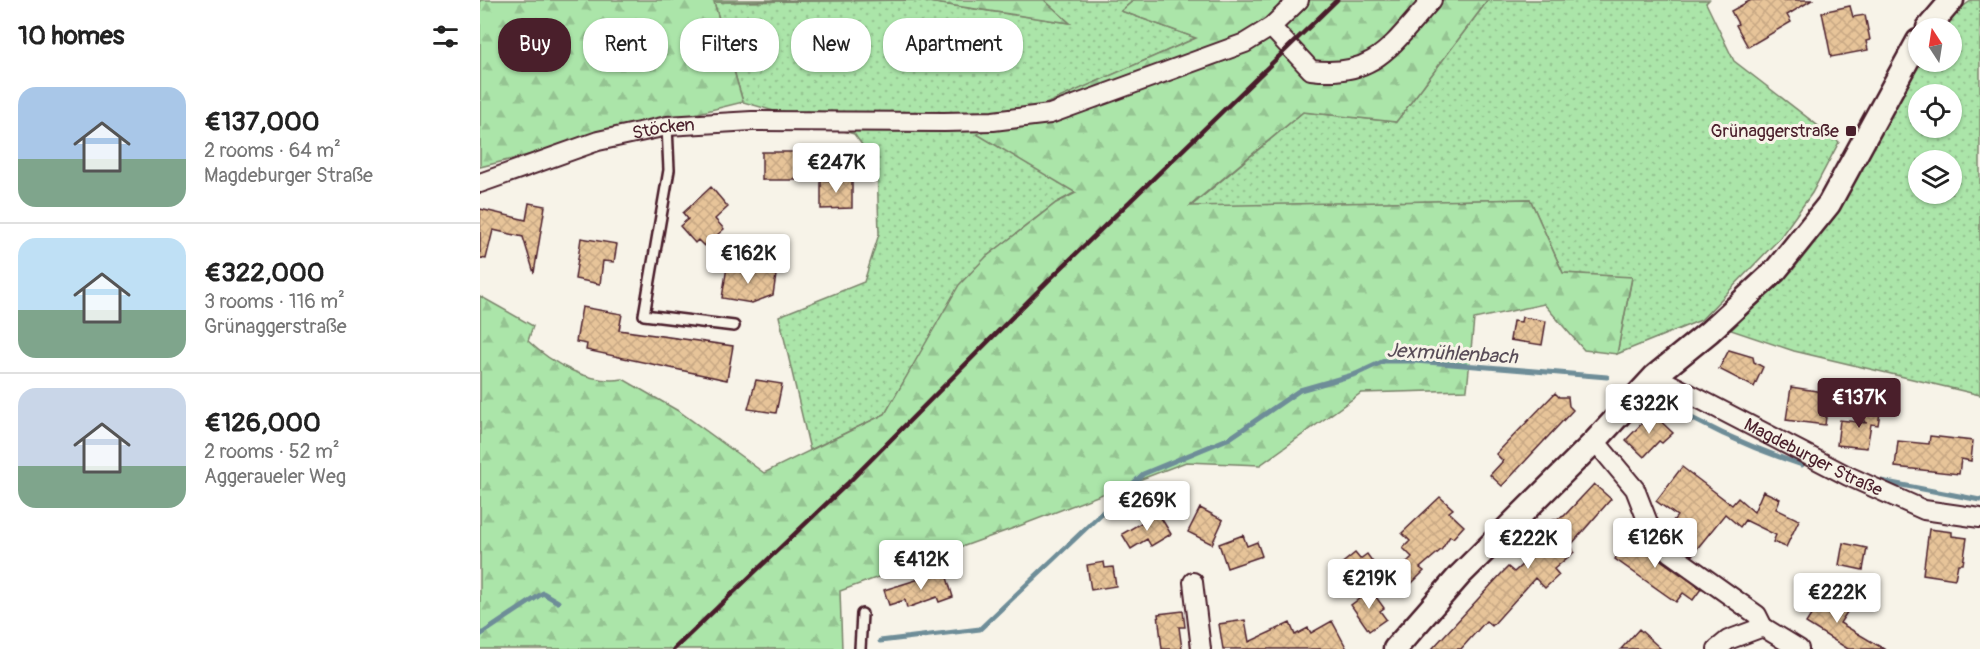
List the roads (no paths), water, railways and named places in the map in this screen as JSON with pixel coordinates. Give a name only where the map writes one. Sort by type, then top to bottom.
[{"type":"street","name":"Stöcken","points":[[480,183],[598,141],[667,126],[752,121],[984,121],[1050,114],[1245,43],[1271,27],[1299,0]]},
{"type":"street","points":[[1271,27],[1311,70],[1335,73],[1360,68],[1384,52],[1432,0]]},
{"type":"street","points":[[1937,18],[1952,0]]},
{"type":"street","points":[[1395,649],[1459,576],[1595,441],[1655,376],[1775,271],[1822,212],[1908,59]]},
{"type":"street","name":"Magdeburger Straße","points":[[1655,376],[1848,476],[1924,510],[1980,518]]},
{"type":"street","points":[[1595,441],[1635,489],[1654,538],[1670,553],[1757,615],[1763,627],[1799,649]]},
{"type":"street","points":[[1194,582],[1201,649]]},
{"type":"street","points":[[1717,649],[1728,640],[1763,627]]},
{"type":"lane","points":[[667,126],[669,170],[645,315],[734,326]]},
{"type":"lane","points":[[860,649],[862,614]]},
{"type":"waterway","name":"Jexmühlenbach","points":[[880,641],[980,629],[1143,474],[1230,438],[1300,390],[1356,374],[1384,361],[1415,361],[1607,377]]},
{"type":"waterway","name":"Jexmühlenbach","points":[[1661,401],[1730,437],[1802,465]]},
{"type":"waterway","points":[[1881,481],[1980,500]]},
{"type":"waterway","name":"Jexmühlenbach","points":[[480,635],[543,593],[558,602]]},
{"type":"railway","points":[[674,649],[847,484],[1050,279],[1337,0]]},
{"type":"place","name":"Grünaggerstraße","points":[[1851,131]]}]
